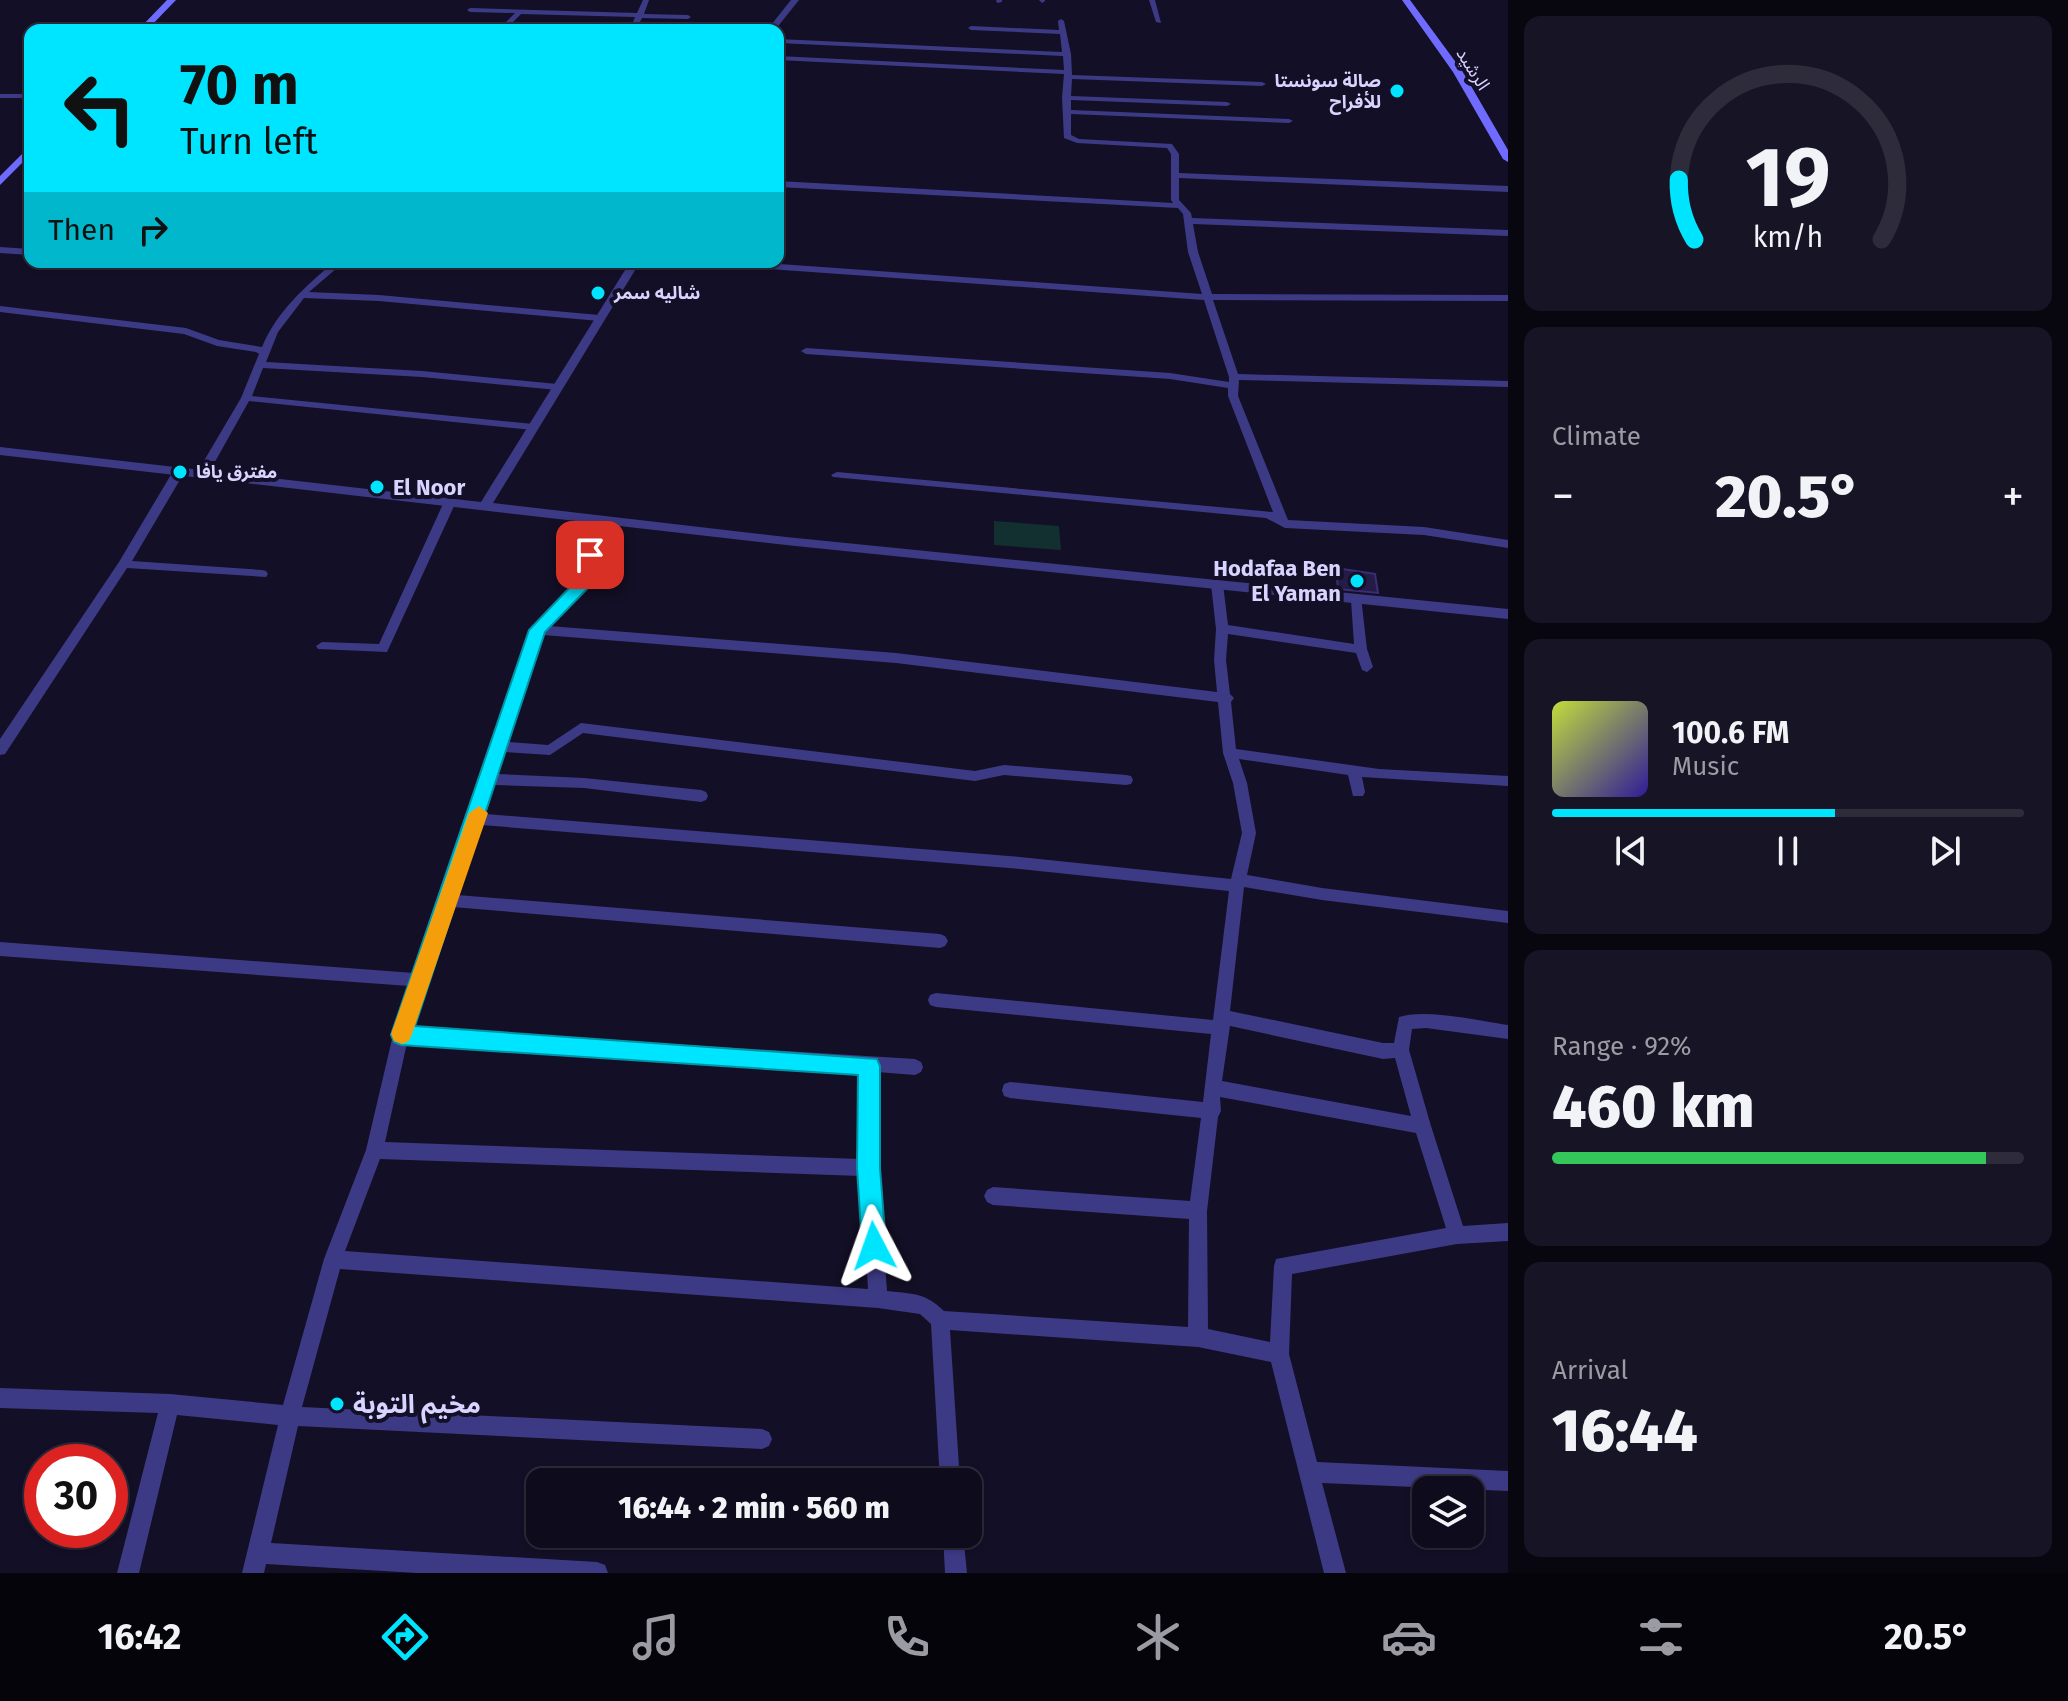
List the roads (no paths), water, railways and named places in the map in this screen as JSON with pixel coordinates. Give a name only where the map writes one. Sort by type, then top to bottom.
[{"type":"main road","points":[[148,24],[172,0]]},
{"type":"main road","points":[[156,24],[179,0]]},
{"type":"main road","name":"الرشيد","points":[[1406,0],[1458,72],[1508,159]]},
{"type":"main road","points":[[0,182],[24,156]]},
{"type":"main road","points":[[0,191],[24,165]]},
{"type":"street","points":[[636,24],[646,0]]},
{"type":"street","points":[[776,24],[795,0]]},
{"type":"street","points":[[1152,0],[1159,22]]},
{"type":"street","points":[[470,10],[518,14],[688,17]]},
{"type":"street","points":[[507,24],[518,14]]},
{"type":"street","points":[[1061,21],[1067,54],[1066,98],[1070,139],[1169,146],[1175,154],[1175,200],[1187,213],[1193,252],[1233,381],[1233,396],[1272,493],[1276,515],[1285,524]]},
{"type":"street","points":[[971,28],[1062,32]]},
{"type":"street","points":[[784,41],[1067,54]]},
{"type":"street","points":[[784,58],[1262,84]]},
{"type":"street","points":[[0,96],[24,96]]},
{"type":"street","points":[[1066,98],[1227,104]]},
{"type":"street","points":[[1067,112],[1289,121]]},
{"type":"street","points":[[1174,175],[1508,189]]},
{"type":"street","points":[[784,184],[1180,206]]},
{"type":"street","points":[[1189,221],[1508,233]]},
{"type":"street","points":[[0,250],[24,252]]},
{"type":"street","points":[[784,267],[1206,297],[1508,298]]},
{"type":"street","points":[[201,476],[246,398],[273,332],[301,295],[332,268]]},
{"type":"street","points":[[484,508],[631,268]]},
{"type":"street","points":[[301,295],[379,298],[599,318]]},
{"type":"street","points":[[0,309],[186,331],[217,343],[259,349],[263,360]]},
{"type":"street","points":[[806,351],[1233,381],[1508,384]]},
{"type":"street","points":[[263,360],[557,387]]},
{"type":"street","points":[[246,398],[533,427]]},
{"type":"street","points":[[0,451],[484,508],[1508,614]]},
{"type":"street","points":[[0,750],[124,564],[178,473]]},
{"type":"street","points":[[837,475],[1269,515],[1285,524],[1424,531],[1508,544]]},
{"type":"street","points":[[322,646],[383,649],[449,504]]},
{"type":"street","points":[[597,1573],[256,1563],[290,1416],[333,1259],[375,1150],[401,1035],[419,980],[477,819],[538,630],[581,585],[598,525]]},
{"type":"street","points":[[124,564],[262,574]]},
{"type":"street","points":[[1198,1337],[1198,1211],[1238,883],[1249,833],[1240,783],[1230,753],[1227,698],[1220,660],[1222,629],[1217,584]]},
{"type":"street","points":[[1357,600],[1361,649],[1367,667]]},
{"type":"street","points":[[1222,629],[1361,649]]},
{"type":"street","points":[[538,630],[910,660],[1227,698]]},
{"type":"street","points":[[499,746],[550,750],[581,728],[975,776],[1004,770],[1126,780]]},
{"type":"street","points":[[1230,753],[1354,770],[1508,781]]},
{"type":"street","points":[[1354,770],[1358,792]]},
{"type":"street","points":[[489,779],[584,783],[701,796]]},
{"type":"street","points":[[477,819],[1238,883],[1508,917]]},
{"type":"street","points":[[447,900],[940,941]]},
{"type":"street","points":[[0,949],[419,980]]},
{"type":"street","points":[[936,1000],[1222,1022],[1383,1051],[1401,1050]]},
{"type":"street","points":[[1457,1235],[1401,1050],[1405,1022],[1426,1021],[1508,1032]]},
{"type":"street","points":[[401,1035],[915,1067]]},
{"type":"street","points":[[869,1066],[869,1168],[878,1299]]},
{"type":"street","points":[[1215,1088],[1422,1126]]},
{"type":"street","points":[[1010,1090],[1212,1111]]},
{"type":"street","points":[[375,1150],[869,1168]]},
{"type":"street","points":[[993,1196],[1198,1211]]},
{"type":"street","points":[[1335,1573],[1279,1354],[1283,1266],[1457,1235],[1508,1232]]},
{"type":"street","points":[[333,1259],[878,1299],[924,1305],[940,1320],[1198,1337],[1279,1354]]},
{"type":"street","points":[[940,1320],[949,1468]]},
{"type":"street","points":[[0,1398],[170,1404],[290,1416],[762,1439]]},
{"type":"street","points":[[128,1573],[170,1404]]},
{"type":"street","points":[[1308,1472],[1508,1481]]},
{"type":"street","points":[[954,1548],[956,1573]]},
{"type":"place","name":"صالة سونستا للأفراح","points":[[1397,91]]},
{"type":"place","name":"شاليه سمر","points":[[598,293]]},
{"type":"place","name":"مفترق يافا","points":[[180,472]]},
{"type":"place","name":"El Noor","points":[[377,487]]},
{"type":"place","name":"Hodafaa Ben El Yaman","points":[[1357,581]]},
{"type":"place","name":"مخيم التوبة","points":[[337,1404]]}]
